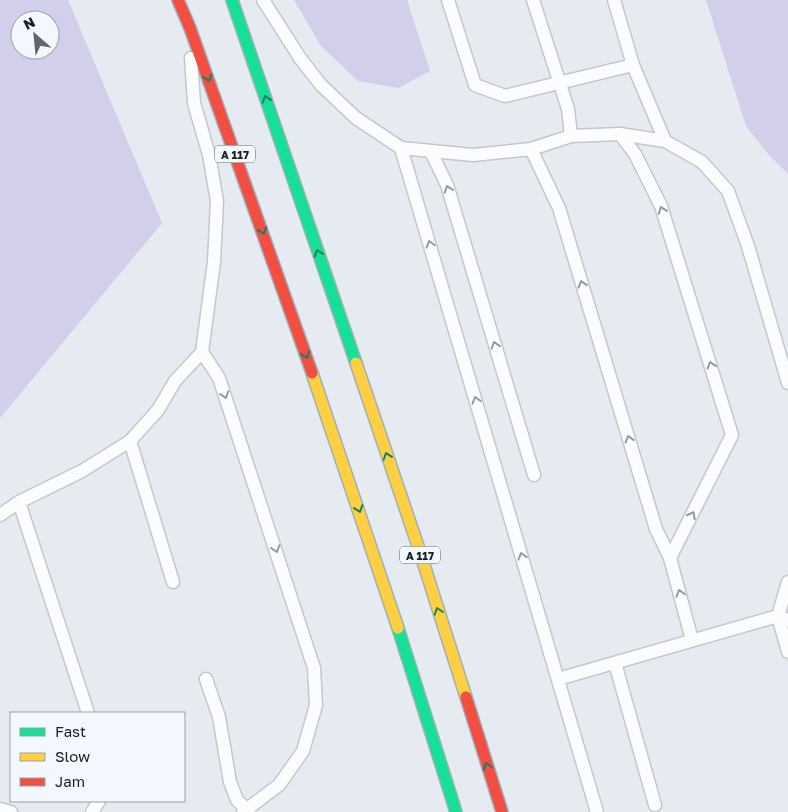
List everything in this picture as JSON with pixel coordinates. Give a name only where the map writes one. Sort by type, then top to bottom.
[{"type":"highway","name":"A 117","points":[[178,0],[190,28],[291,309],[392,606],[456,812]]},
{"type":"highway","name":"A 117","points":[[232,0],[414,537],[502,812]]},
{"type":"lane","points":[[263,0],[300,58],[321,85],[356,118],[401,148],[473,155],[531,149],[572,136],[620,134],[665,141],[702,162],[728,190],[748,246],[788,383]]},
{"type":"lane","points":[[448,0],[475,86],[505,96],[633,64]]},
{"type":"lane","points":[[534,0],[568,109],[572,136]]},
{"type":"lane","points":[[614,0],[633,64],[665,141]]},
{"type":"lane","points":[[0,516],[19,502],[82,471],[130,441],[158,410],[175,381],[202,352],[214,262],[217,201],[209,155],[194,104],[190,28]]},
{"type":"lane","points":[[620,134],[639,161],[661,206],[732,435],[670,558]]},
{"type":"lane","points":[[401,148],[597,812]]},
{"type":"lane","points":[[531,149],[559,208],[656,530],[670,558],[692,640]]},
{"type":"lane","points":[[431,152],[447,185],[534,475]]},
{"type":"lane","points":[[202,352],[219,378],[314,668],[316,706],[303,751],[279,785],[247,811],[237,800],[230,782],[219,717],[206,679]]},
{"type":"lane","points":[[130,441],[173,582]]},
{"type":"lane","points":[[19,502],[88,712]]},
{"type":"lane","points":[[788,582],[783,618],[788,652]]},
{"type":"lane","points":[[558,679],[692,640],[783,618]]},
{"type":"lane","points":[[615,662],[655,805]]},
{"type":"lane","points":[[0,809],[11,812]]},
{"type":"shaded area","points":[[0,0],[68,0],[162,223],[0,418]]},
{"type":"shaded area","points":[[294,0],[407,0],[430,71],[399,88],[358,81],[321,46]]},
{"type":"shaded area","points":[[706,0],[788,0],[788,174],[769,155],[746,126]]},
{"type":"traffic: fast","points":[[232,0],[356,363]]},
{"type":"traffic: fast","points":[[398,628],[456,812]]},
{"type":"traffic: slow","points":[[356,363],[418,546],[466,697]]},
{"type":"traffic: slow","points":[[312,373],[398,628]]},
{"type":"traffic: jam","points":[[178,0],[190,28],[312,373]]},
{"type":"traffic: jam","points":[[466,697],[502,812]]}]
